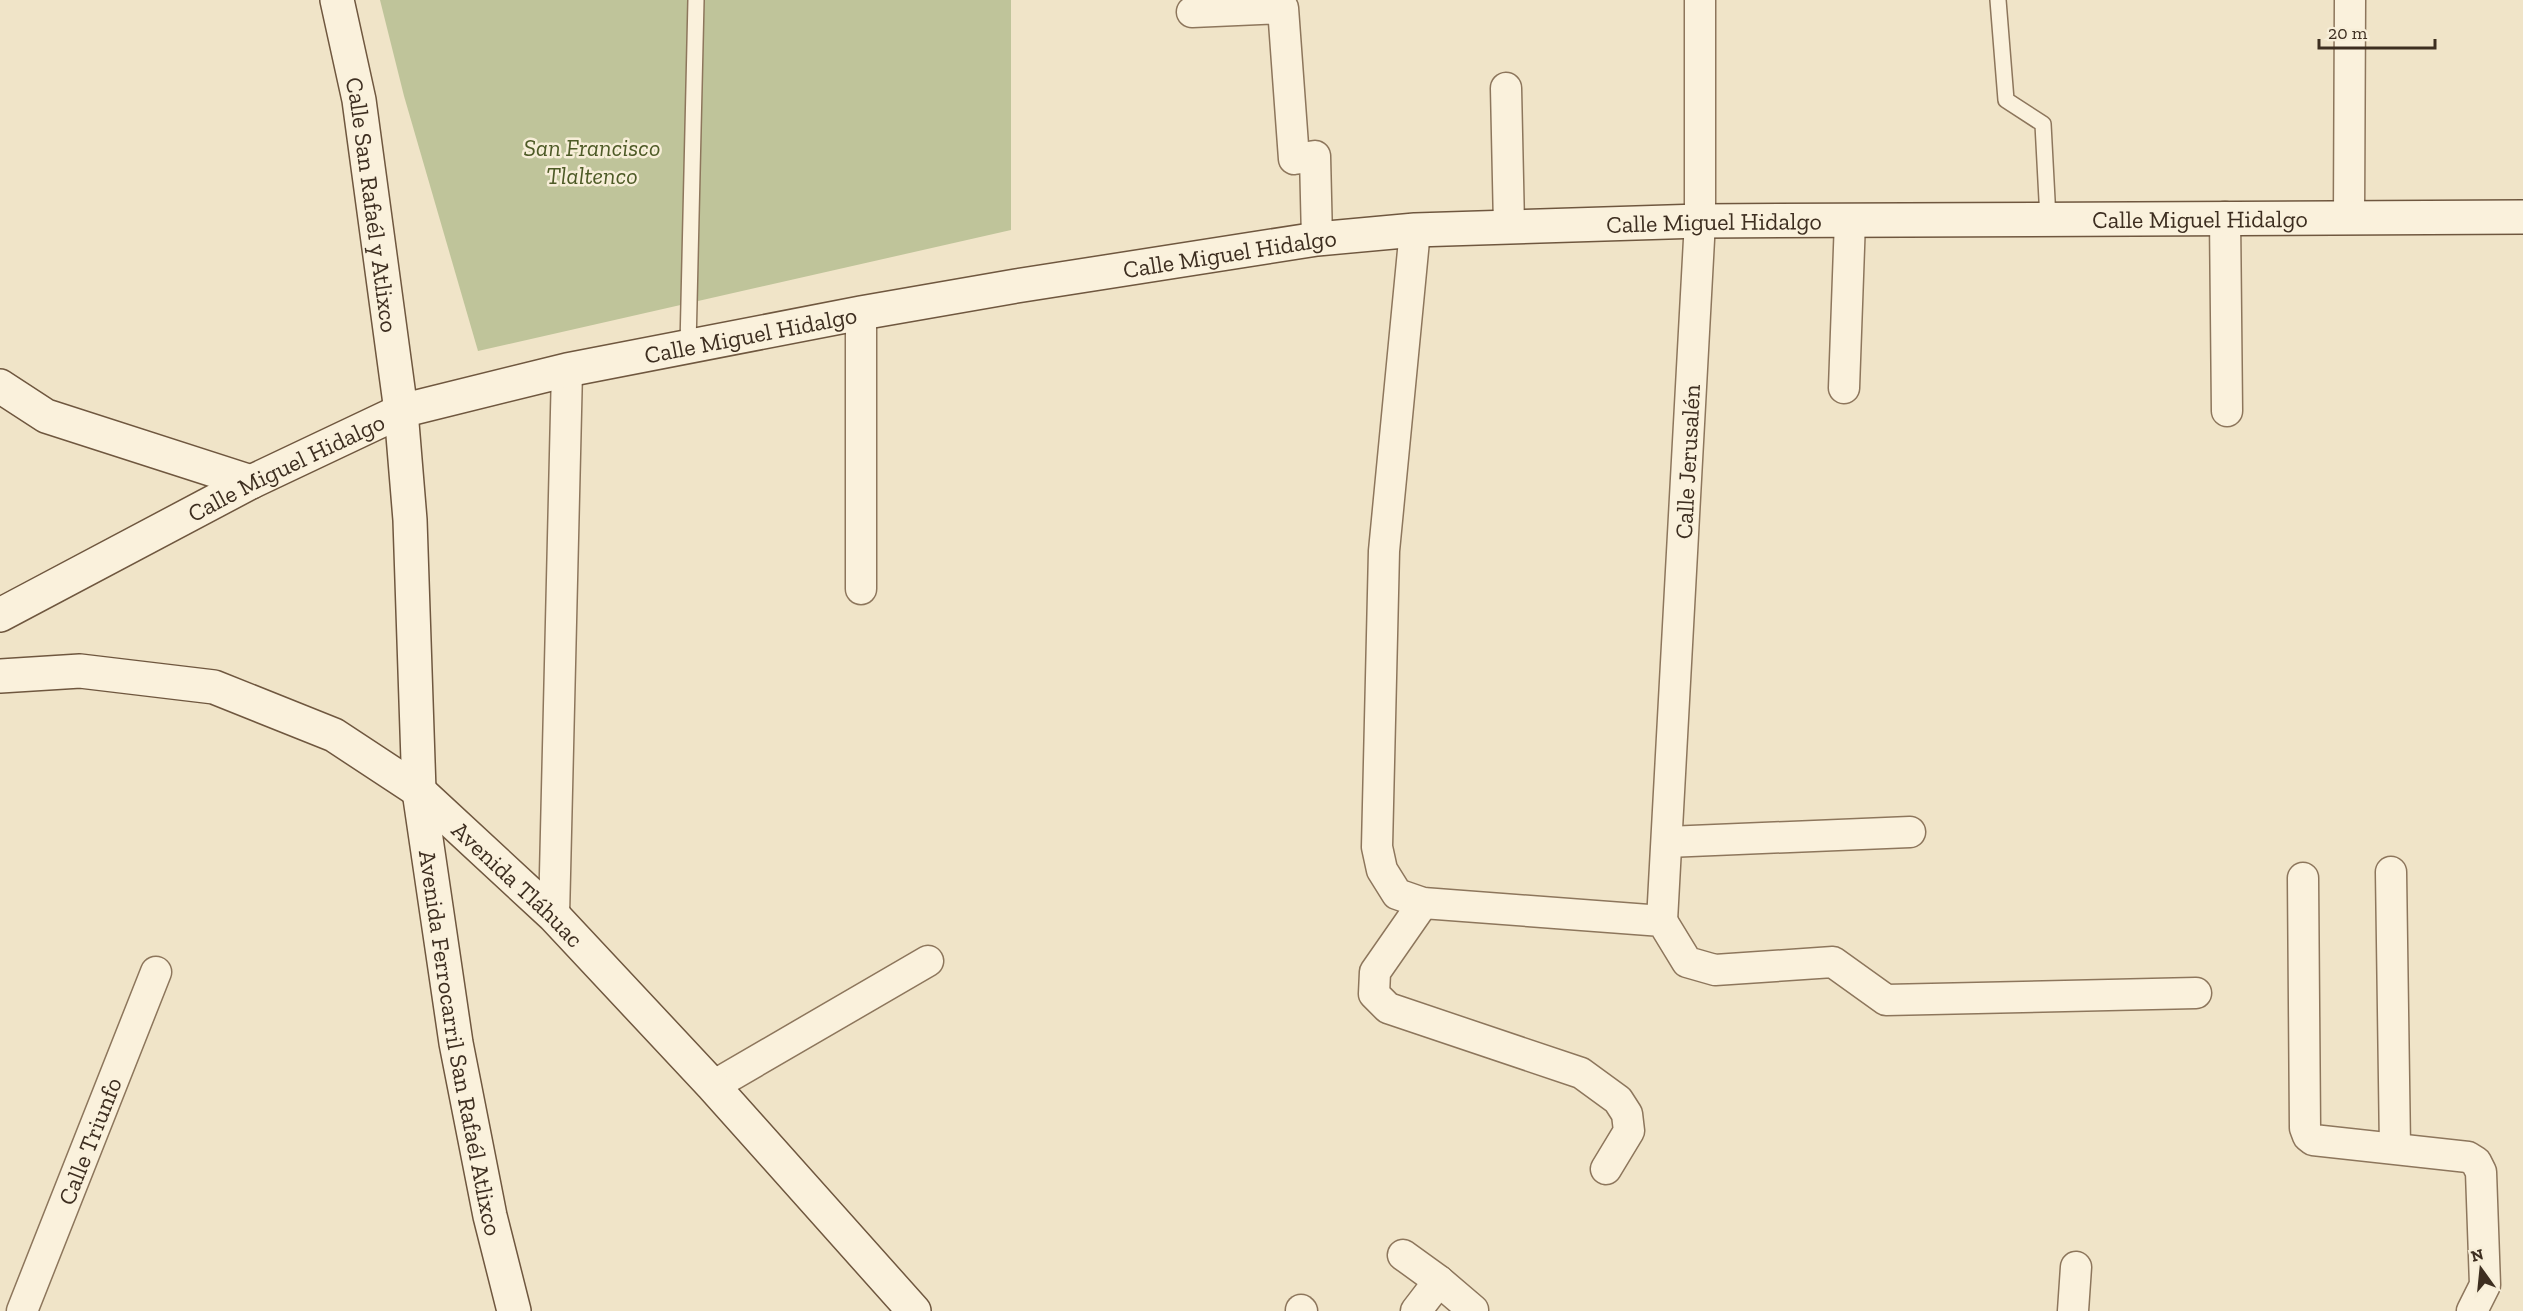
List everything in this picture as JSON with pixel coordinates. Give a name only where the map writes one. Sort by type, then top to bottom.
[{"type":"street","name":"Calle San Rafaél y Atlixco","points":[[337,0],[359,100],[401,411]]},
{"type":"street","name":"Calle Jerusalén","points":[[1662,921],[1700,221],[1700,0]]},
{"type":"street","points":[[2349,216],[2350,0]]},
{"type":"street","points":[[1192,12],[1283,4],[1294,159],[1315,156],[1317,239]]},
{"type":"street","points":[[1506,88],[1509,226]]},
{"type":"street","name":"Calle Miguel Hidalgo","points":[[0,615],[250,482],[401,411],[567,370],[861,313],[1317,239],[1415,230],[1700,221],[2349,216],[2523,217]]},
{"type":"street","points":[[2225,217],[2227,411]]},
{"type":"street","points":[[1844,388],[1850,220]]},
{"type":"street","points":[[1415,230],[1384,551],[1377,847],[1382,870],[1397,894],[1424,903],[1662,921],[1688,962],[1715,969],[1833,963],[1886,1000],[2196,993]]},
{"type":"street","points":[[861,313],[861,589]]},
{"type":"street","points":[[554,916],[567,370]]},
{"type":"street","points":[[0,386],[46,416],[250,482]]},
{"type":"street","name":"Avenida Ferrocarril San Rafaél Atlixco","points":[[401,411],[410,520],[419,791],[456,1043],[490,1216],[514,1311]]},
{"type":"street","name":"Avenida Tláhuac","points":[[0,676],[80,671],[214,687],[334,735],[419,791],[554,916],[713,1086],[914,1311]]},
{"type":"street","points":[[1667,842],[1910,832]]},
{"type":"street","points":[[2391,872],[2395,1148]]},
{"type":"street","points":[[2303,878],[2305,1128],[2308,1136],[2313,1140],[2468,1157],[2476,1162],[2481,1172],[2485,1285],[2472,1311]]},
{"type":"street","points":[[1424,903],[1375,972],[1374,994],[1388,1008],[1581,1073],[1618,1100],[1627,1114],[1629,1131],[1606,1169]]},
{"type":"street","points":[[713,1086],[928,962]]},
{"type":"street","name":"Calle Triunfo","points":[[22,1311],[156,972]]},
{"type":"street","points":[[1403,1255],[1473,1310]]},
{"type":"street","points":[[2073,1311],[2076,1267]]},
{"type":"street","points":[[1416,1311],[1439,1281]]},
{"type":"lane","points":[[688,346],[696,0]]},
{"type":"lane","points":[[1998,0],[2006,100],[2043,124],[2048,219]]},
{"type":"green space","name":"San Francisco Tlaltenco","points":[[380,0],[1011,0],[1011,230],[478,351],[404,96]]}]
